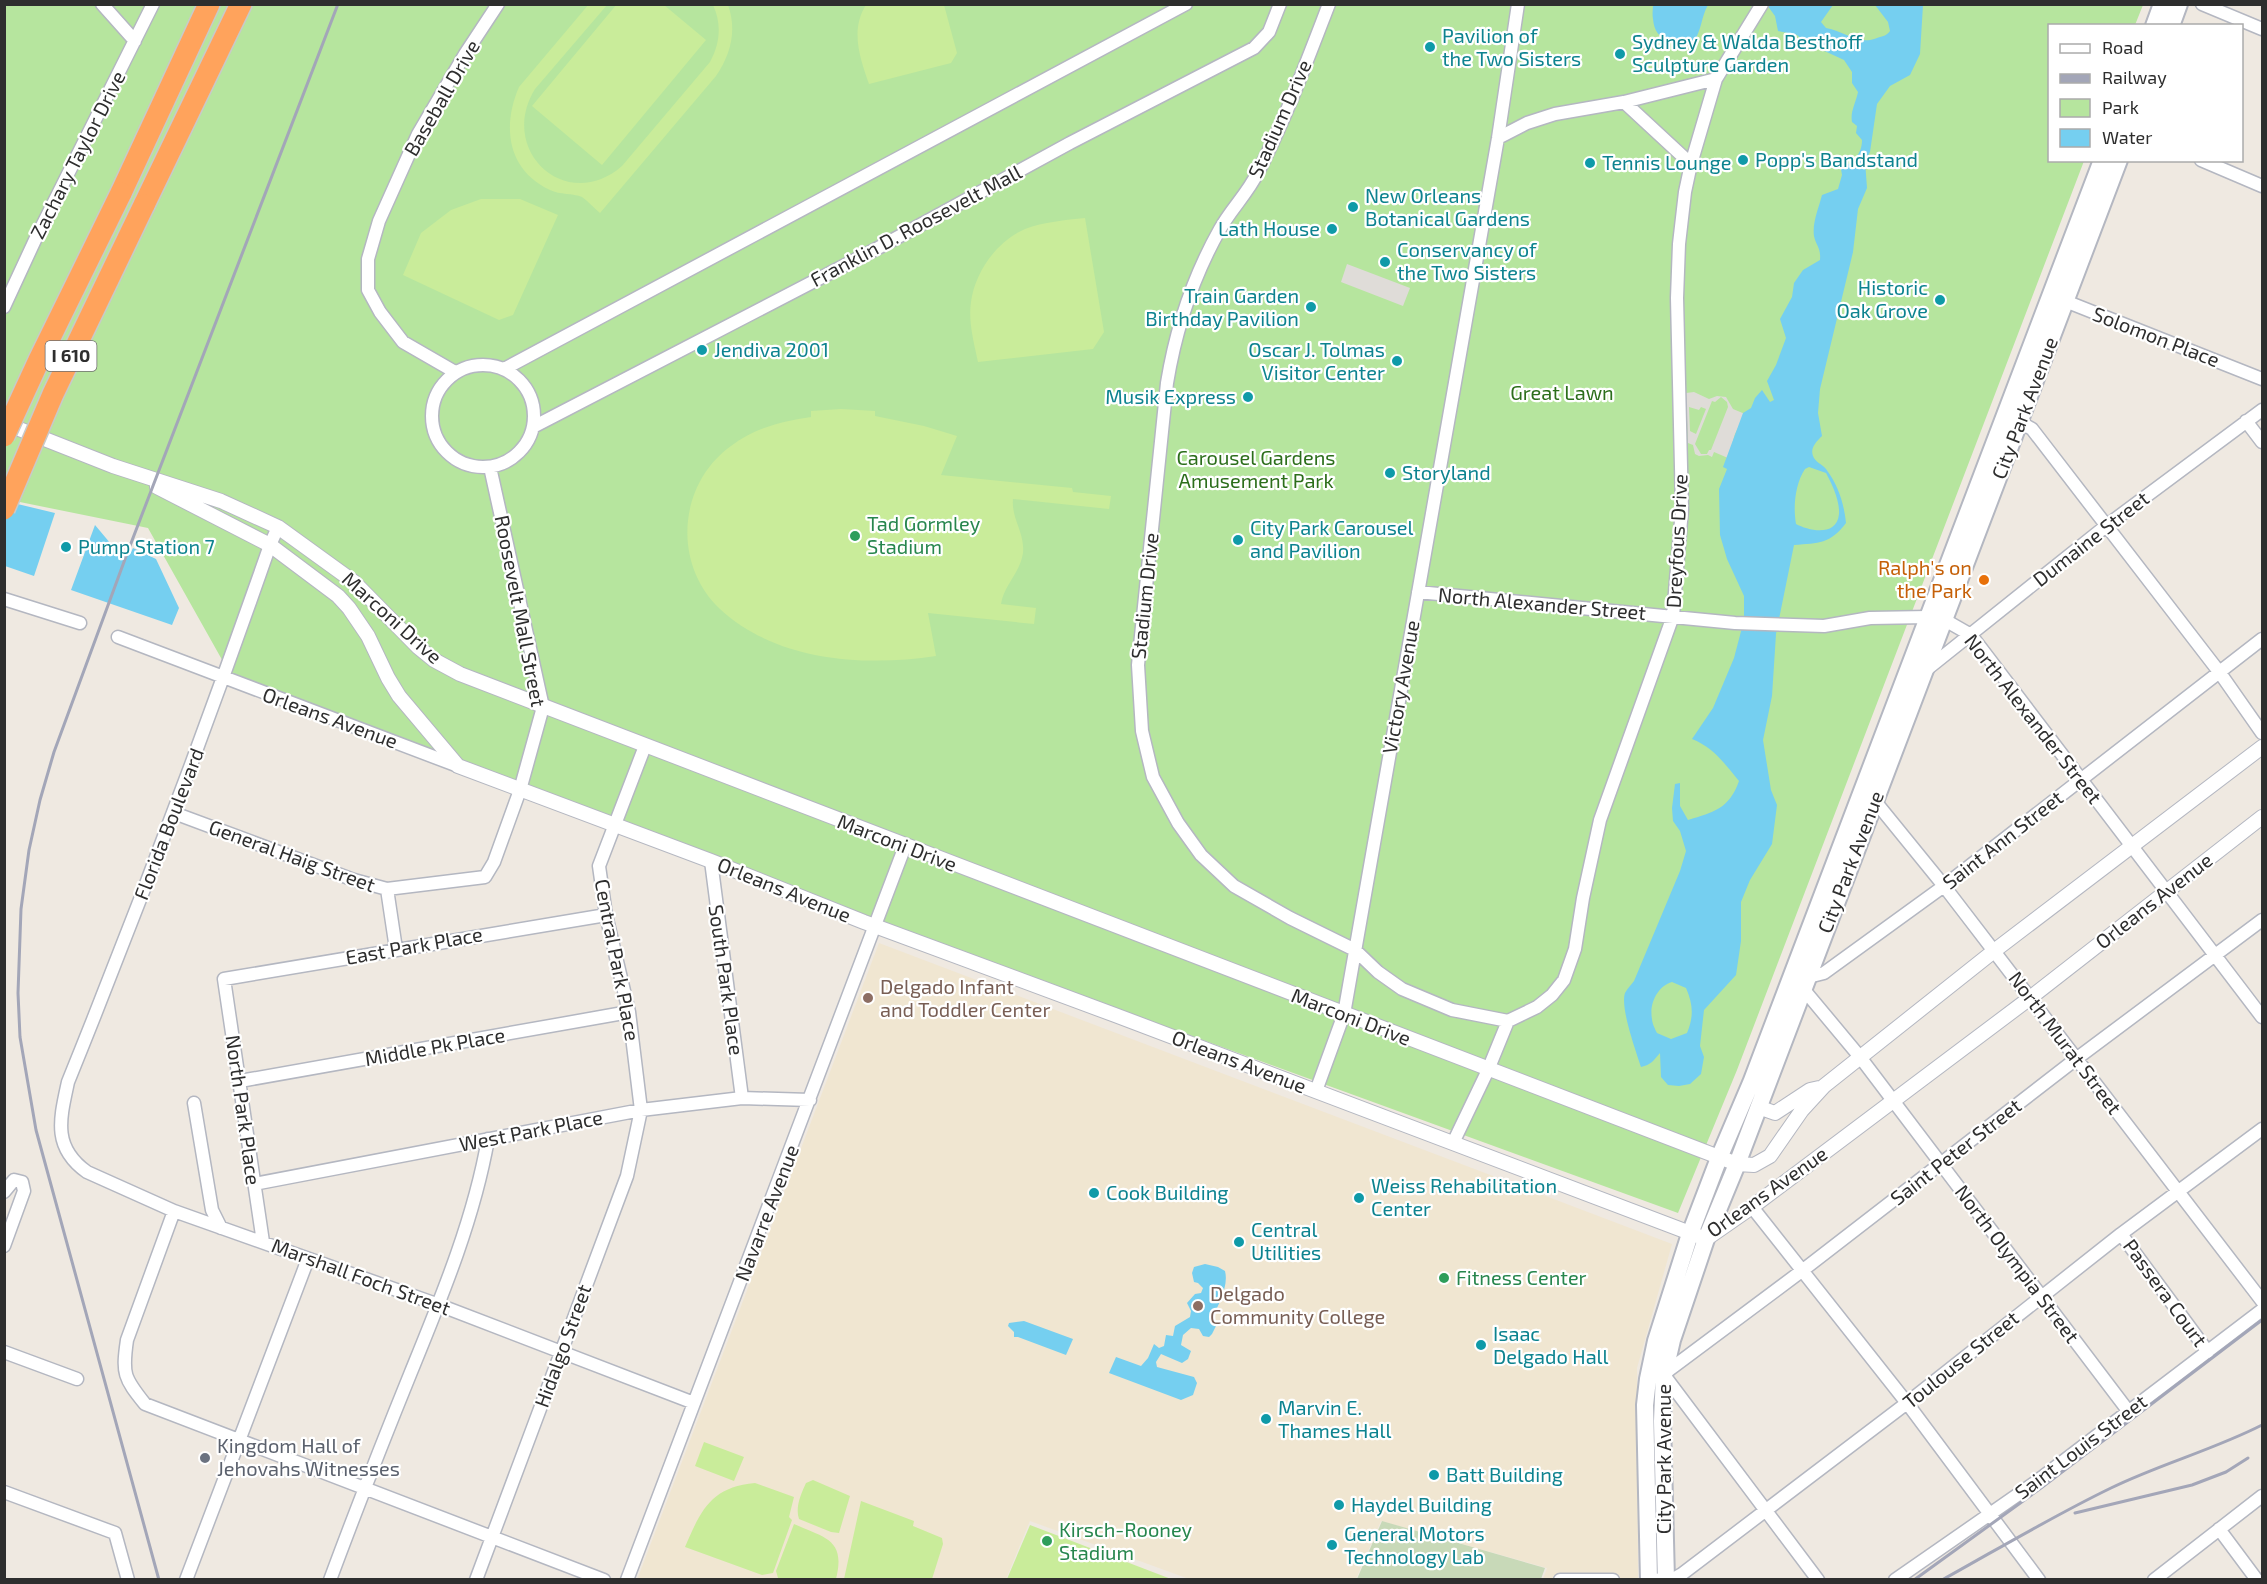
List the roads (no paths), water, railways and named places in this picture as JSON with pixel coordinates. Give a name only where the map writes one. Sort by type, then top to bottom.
[{"type":"highway","name":"I 610","points":[[4,436],[209,4]]},
{"type":"highway","name":"I 610","points":[[4,509],[53,394],[241,4]]},
{"type":"main road","points":[[2155,24],[2162,4]]},
{"type":"main road","points":[[2172,24],[2179,4]]},
{"type":"main road","name":"City Park Avenue","points":[[1659,1579],[1645,1405],[1656,1377],[1656,1341],[1702,1234],[1737,1164],[1869,794],[2058,298],[2101,162]]},
{"type":"main road","name":"City Park Avenue","points":[[2058,298],[2118,162]]},
{"type":"main road","name":"City Park Avenue","points":[[1869,794],[1923,673],[1936,618]]},
{"type":"main road","name":"City Park Avenue","points":[[1719,1158],[1801,982]]},
{"type":"main road","points":[[1702,1234],[1720,1183],[1719,1158]]},
{"type":"street","points":[[102,4],[135,41]]},
{"type":"street","name":"Zachary Taylor Drive","points":[[4,307],[153,4]]},
{"type":"street","name":"Baseball Drive","points":[[455,372],[403,342],[380,312],[368,290],[369,259],[379,221],[418,134],[465,54],[498,4]]},
{"type":"street","points":[[504,369],[1185,4]]},
{"type":"street","name":"Franklin D. Roosevelt Mall","points":[[533,427],[878,248],[1070,143],[1254,48],[1269,32],[1280,4]]},
{"type":"street","name":"Stadium Drive","points":[[1329,4],[1289,106],[1258,173],[1246,194],[1221,227],[1197,274],[1184,307],[1172,353],[1167,383],[1138,673],[1142,731],[1153,777],[1178,823],[1201,855],[1234,886],[1290,918],[1355,950],[1378,972],[1421,999],[1452,1010],[1508,1021]]},
{"type":"street","name":"Victory Avenue","points":[[1316,1091],[1344,1014],[1498,138],[1518,4]]},
{"type":"street","points":[[2202,4],[2262,29]]},
{"type":"street","name":"Dreyfous Drive","points":[[1508,1021],[1537,1007],[1558,989],[1564,980],[1575,949],[1583,898],[1600,820],[1673,616],[1682,509],[1677,289],[1682,215],[1691,164],[1716,79],[1760,7]]},
{"type":"street","points":[[1498,138],[1537,120],[1588,107],[1624,102],[1716,79]]},
{"type":"street","points":[[1624,102],[1691,164]]},
{"type":"street","points":[[2206,162],[2262,186]]},
{"type":"street","name":"Solomon Place","points":[[2058,298],[2262,379]]},
{"type":"street","points":[[488,364],[504,369],[519,378],[529,392],[534,409],[533,427],[527,441],[518,453],[505,462],[490,467],[473,466],[456,460],[443,449],[434,434],[431,417],[434,399],[442,384],[455,372],[471,365],[488,364]]},
{"type":"street","name":"Dumaine Street","points":[[1923,673],[2106,526],[2262,410]]},
{"type":"street","points":[[2013,418],[2032,429],[2220,673],[2262,733]]},
{"type":"street","points":[[2246,421],[2262,442]]},
{"type":"street","name":"Marconi Drive","points":[[4,423],[113,466],[221,501],[278,527],[354,582],[418,647],[434,660],[460,674],[1719,1158]]},
{"type":"street","name":"Marconi Drive","points":[[113,466],[270,545],[315,577],[349,608],[368,636],[399,696],[458,766]]},
{"type":"street","name":"Roosevelt Mall Street","points":[[387,889],[485,877],[494,862],[520,790],[543,707],[490,467]]},
{"type":"street","name":"Florida Boulevard","points":[[60,1120],[68,1082],[174,813],[278,527]]},
{"type":"street","name":"North Alexander Street","points":[[1418,592],[1735,623],[1824,627],[1870,618],[1936,618],[1971,634],[2262,1017]]},
{"type":"street","points":[[5,601],[80,623]]},
{"type":"street","name":"Orleans Avenue","points":[[118,637],[1453,1143],[1702,1234],[1752,1207],[2030,998],[2262,817]]},
{"type":"street","name":"Saint Ann Street","points":[[1801,982],[1824,973],[1944,886],[2262,639]]},
{"type":"street","name":"Central Park Place","points":[[641,1110],[629,1012],[606,915],[599,866],[645,746]]},
{"type":"street","name":"Orleans Avenue","points":[[1719,1158],[1737,1164],[1754,1165],[1770,1156],[1802,1110],[1824,1086],[1994,951],[2262,747]]},
{"type":"street","name":"North Murat Street","points":[[1869,794],[1944,886],[2262,1301]]},
{"type":"street","name":"General Haig Street","points":[[174,813],[343,876],[387,889],[396,950]]},
{"type":"street","name":"Navarre Avenue","points":[[627,1580],[905,846]]},
{"type":"street","name":"South Park Place","points":[[711,861],[742,1098]]},
{"type":"street","name":"East Park Place","points":[[224,979],[606,915]]},
{"type":"street","name":"Saint Peter Street","points":[[1656,1377],[1803,1270],[2076,1059],[2262,920]]},
{"type":"street","name":"North Park Place","points":[[224,979],[263,1242]]},
{"type":"street","name":"North Olympia Street","points":[[1801,982],[2129,1412]]},
{"type":"street","name":"Middle Pk Place","points":[[240,1081],[629,1012]]},
{"type":"street","points":[[1453,1143],[1488,1070],[1508,1021]]},
{"type":"street","points":[[1758,1107],[1775,1113],[1810,1090],[1824,1086]]},
{"type":"street","name":"West Park Place","points":[[254,1184],[641,1110],[742,1098],[810,1100]]},
{"type":"street","points":[[194,1103],[212,1210],[221,1228]]},
{"type":"street","name":"Hidalgo Street","points":[[476,1580],[627,1176],[641,1110]]},
{"type":"street","name":"Marshall Foch Street","points":[[60,1120],[63,1141],[68,1154],[87,1172],[221,1228],[439,1305],[694,1403]]},
{"type":"street","name":"Toulouse Street","points":[[1659,1579],[1682,1574],[1907,1403],[2121,1234],[2262,1129]]},
{"type":"street","points":[[330,1580],[364,1488],[439,1305],[481,1181],[488,1139]]},
{"type":"street","points":[[4,1192],[14,1180],[22,1182],[24,1191],[4,1245]]},
{"type":"street","points":[[1752,1207],[1907,1403],[2039,1580]]},
{"type":"street","points":[[174,1210],[125,1354],[124,1369],[128,1384],[145,1404],[604,1580]]},
{"type":"street","name":"Passera Court","points":[[2121,1234],[2208,1352]]},
{"type":"street","points":[[186,1580],[308,1259]]},
{"type":"street","name":"Saint Louis Street","points":[[1895,1580],[2036,1482],[2262,1310]]},
{"type":"street","points":[[4,1352],[77,1379]]},
{"type":"street","points":[[1656,1377],[1818,1580]]},
{"type":"street","points":[[4,1492],[115,1533],[128,1580]]},
{"type":"street","points":[[2154,1580],[2262,1496]]},
{"type":"street","points":[[2219,1529],[2257,1580]]},
{"type":"street","points":[[1560,1580],[1613,1580]]},
{"type":"water","points":[[1653,5],[1708,5],[1693,43],[1673,42],[1662,37],[1655,27]]},
{"type":"water","points":[[1767,5],[1833,5],[1821,22],[1826,28],[1858,39],[1870,40],[1884,36],[1890,31],[1888,22],[1875,5],[1923,5],[1920,54],[1910,75],[1890,86],[1877,104],[1870,152],[1865,161],[1867,188],[1858,209],[1853,252],[1820,389],[1818,413],[1822,436],[1814,445],[1812,453],[1815,460],[1826,469],[1837,488],[1846,523],[1829,539],[1794,545],[1776,634],[1772,696],[1763,740],[1771,790],[1777,805],[1772,844],[1750,880],[1741,902],[1741,941],[1736,975],[1704,1010],[1700,1046],[1704,1057],[1701,1074],[1690,1084],[1668,1085],[1661,1077],[1660,1053],[1650,1064],[1641,1067],[1629,1030],[1624,1000],[1625,993],[1634,981],[1680,871],[1686,851],[1680,831],[1673,821],[1675,784],[1680,783],[1680,806],[1688,820],[1720,808],[1730,798],[1739,781],[1713,751],[1692,739],[1713,708],[1734,658],[1744,620],[1744,596],[1727,559],[1720,535],[1719,489],[1727,469],[1723,467],[1743,413],[1751,408],[1755,398],[1762,390],[1770,402],[1774,400],[1767,381],[1786,338],[1780,319],[1792,297],[1794,283],[1803,270],[1820,260],[1814,231],[1822,195],[1838,189],[1842,175],[1841,169],[1856,157],[1862,145],[1862,140],[1856,133],[1857,126],[1852,122],[1852,111],[1858,92],[1852,83],[1852,72],[1844,60],[1805,42],[1797,35],[1778,31],[1775,16]],"holes":[[[1809,467],[1826,473],[1837,498],[1839,509],[1837,521],[1828,529],[1808,529],[1796,524],[1797,489],[1805,469]],[[1672,982],[1686,988],[1692,1010],[1687,1033],[1671,1039],[1657,1033],[1651,1013],[1653,1001],[1659,991]]]},
{"type":"water","points":[[5,501],[55,513],[34,576],[5,566]]},
{"type":"water","points":[[95,525],[116,550],[130,554],[133,548],[156,559],[179,608],[172,625],[71,590]]},
{"type":"water","points":[[1205,1264],[1225,1271],[1226,1277],[1222,1295],[1212,1319],[1216,1326],[1212,1334],[1209,1337],[1203,1336],[1199,1329],[1191,1328],[1183,1335],[1181,1345],[1191,1351],[1188,1359],[1182,1363],[1161,1354],[1156,1362],[1157,1367],[1194,1377],[1197,1383],[1193,1395],[1181,1400],[1109,1373],[1116,1357],[1141,1366],[1148,1358],[1154,1344],[1159,1348],[1164,1346],[1166,1335],[1173,1336],[1175,1326],[1190,1317],[1191,1311],[1187,1303],[1195,1294],[1201,1293],[1203,1288],[1194,1282],[1192,1273],[1194,1267]]},
{"type":"water","points":[[1024,1321],[1073,1339],[1066,1355],[1014,1337],[1014,1332],[1008,1326],[1009,1323]]},
{"type":"railway","points":[[159,1580],[36,1130],[20,1037],[18,993],[21,909],[29,850],[54,752],[128,551],[338,4]]},
{"type":"railway","points":[[1914,1580],[2041,1488],[2262,1320]]},
{"type":"railway","points":[[1942,1580],[2111,1488],[2262,1425]]},
{"type":"railway","points":[[2075,1513],[2192,1485],[2226,1472],[2248,1458]]},
{"type":"place","name":"Pavilion of the Two Sisters","points":[[1430,47]]},
{"type":"place","name":"Sydney & Walda Besthoff Sculpture Garden","points":[[1620,54]]},
{"type":"place","name":"Popp's Bandstand","points":[[1743,160]]},
{"type":"place","name":"Tennis Lounge","points":[[1590,163]]},
{"type":"place","name":"New Orleans Botanical Gardens","points":[[1353,207]]},
{"type":"place","name":"Lath House","points":[[1332,229]]},
{"type":"place","name":"Conservancy of the Two Sisters","points":[[1385,262]]},
{"type":"place","name":"Historic Oak Grove","points":[[1940,300]]},
{"type":"place","name":"Train Garden Birthday Pavilion","points":[[1311,307]]},
{"type":"place","name":"Jendiva 2001","points":[[702,350]]},
{"type":"place","name":"Oscar J. Tolmas Visitor Center","points":[[1397,361]]},
{"type":"place","name":"Musik Express","points":[[1248,397]]},
{"type":"place","name":"Storyland","points":[[1390,473]]},
{"type":"place","name":"Tad Gormley Stadium","points":[[855,536]]},
{"type":"place","name":"City Park Carousel and Pavilion","points":[[1238,540]]},
{"type":"place","name":"Pump Station 7","points":[[66,547]]},
{"type":"place","name":"Ralph's on the Park","points":[[1984,580]]},
{"type":"place","name":"Delgado Infant and Toddler Center","points":[[868,998]]},
{"type":"place","name":"Cook Building","points":[[1094,1193]]},
{"type":"place","name":"Weiss Rehabilitation Center","points":[[1359,1198]]},
{"type":"place","name":"Central Utilities","points":[[1239,1242]]},
{"type":"place","name":"Fitness Center","points":[[1444,1278]]},
{"type":"place","name":"Delgado Community College","points":[[1198,1306]]},
{"type":"place","name":"Isaac Delgado Hall","points":[[1481,1345]]},
{"type":"place","name":"Marvin E. Thames Hall","points":[[1266,1419]]},
{"type":"place","name":"Kingdom Hall of Jehovahs Witnesses","points":[[205,1458]]},
{"type":"place","name":"Batt Building","points":[[1434,1475]]},
{"type":"place","name":"Haydel Building","points":[[1339,1505]]},
{"type":"place","name":"Kirsch-Rooney Stadium","points":[[1047,1541]]},
{"type":"place","name":"General Motors Technology Lab","points":[[1332,1545]]},
{"type":"park label","name":"Great Lawn","points":[[1562,393]]},
{"type":"park label","name":"Carousel Gardens Amusement Park","points":[[1256,470]]}]
